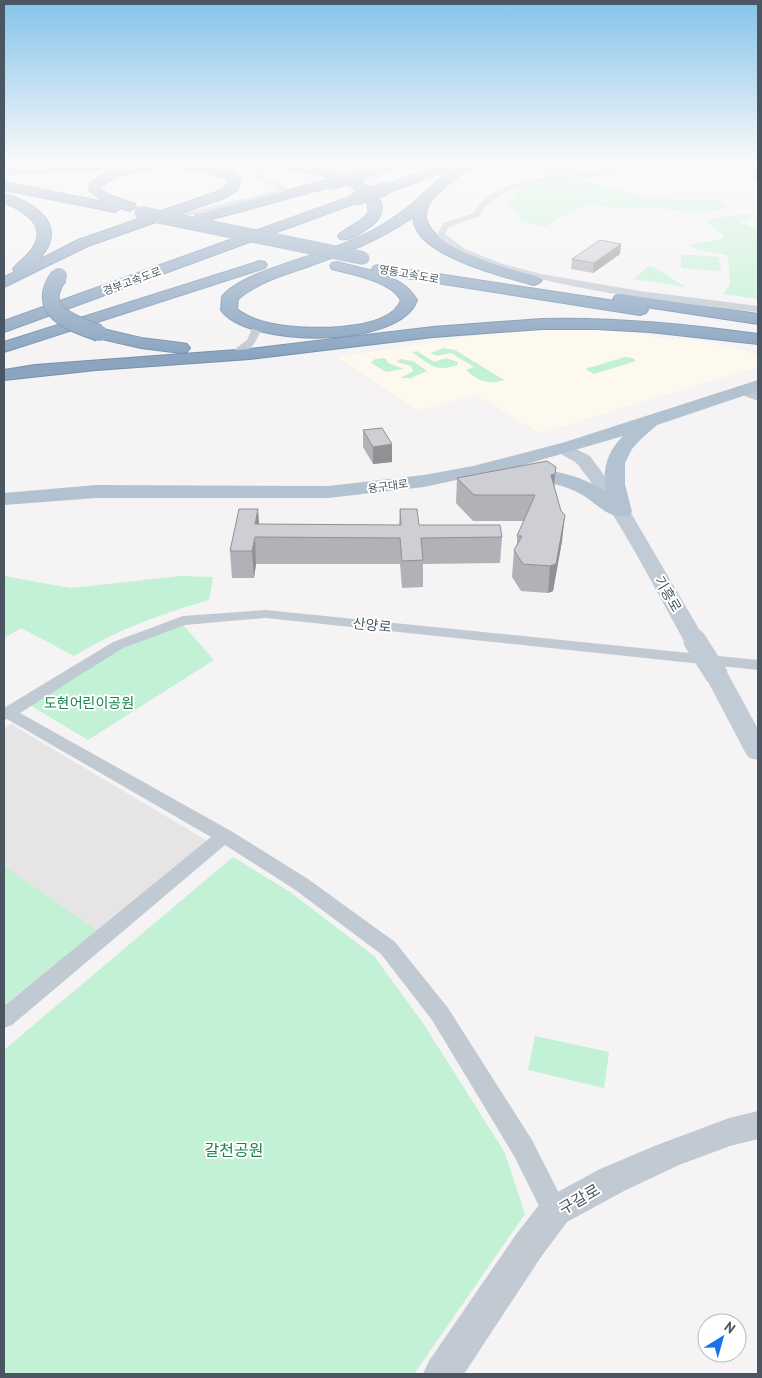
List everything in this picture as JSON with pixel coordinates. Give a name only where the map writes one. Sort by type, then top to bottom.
[{"type":"highway","points":[[4,281],[40,248],[46,233],[44,227]]},
{"type":"highway","points":[[4,281],[93,239],[127,227]]},
{"type":"highway","points":[[82,258],[103,247],[135,235],[164,227]]},
{"type":"highway","name":"영동고속도로","points":[[189,227],[343,265],[758,328]]},
{"type":"highway","name":"영동고속도로","points":[[223,227],[363,258],[758,319]]},
{"type":"highway","name":"경부고속도로","points":[[13,309],[258,227]]},
{"type":"highway","name":"경부고속도로","points":[[4,327],[269,227]]},
{"type":"highway","points":[[4,347],[305,251],[343,237],[360,227]]},
{"type":"highway","points":[[343,265],[396,286],[407,294],[408,306],[402,313],[389,321],[351,332],[307,333],[279,331],[241,320],[230,312],[227,304],[234,293],[260,279],[348,248],[388,227]]},
{"type":"highway","points":[[422,227],[439,244],[465,258],[526,278],[645,303]]},
{"type":"highway","points":[[64,272],[48,290],[51,305],[70,321],[99,333],[161,346],[239,351],[309,348]]},
{"type":"highway","points":[[4,375],[54,369],[212,358],[481,328],[564,323],[643,326],[758,339]]},
{"type":"main road","name":"용구대로","points":[[4,499],[84,492],[278,493],[374,488],[468,474],[532,458],[658,417],[753,390]]},
{"type":"main road","points":[[621,512],[612,470],[615,458],[642,429],[658,417]]},
{"type":"main road","name":"기흥로","points":[[564,448],[584,460],[621,512],[716,674],[758,752]]},
{"type":"main road","points":[[468,474],[517,472],[563,478],[586,488],[621,512]]},
{"type":"street","points":[[445,227],[441,235],[447,243],[479,259],[544,277],[601,288],[758,309]]},
{"type":"street","points":[[239,351],[251,342],[258,326]]},
{"type":"street","name":"산양로","points":[[6,714],[118,645],[183,621],[266,614],[758,665]]},
{"type":"street","points":[[6,714],[224,836],[301,884],[388,948],[440,1014],[522,1148],[555,1211]]},
{"type":"street","points":[[4,1018],[224,836]]},
{"type":"street","name":"구갈로","points":[[442,1374],[529,1245],[555,1211],[612,1180],[668,1155],[729,1132],[758,1125]]},
{"type":"shaded area","points":[[621,327],[656,338],[710,342],[744,350],[758,355],[758,367],[540,433],[476,395],[417,410],[338,357],[524,328]]},
{"type":"shaded area","points":[[11,724],[209,842],[4,1005],[4,729]]},
{"type":"green space","points":[[713,227],[753,227],[758,229],[758,299],[723,294],[730,284],[729,265],[726,255],[695,249],[689,245],[723,239],[724,236]]},
{"type":"green space","points":[[681,254],[719,257],[721,271],[681,268]]},
{"type":"green space","points":[[648,266],[654,267],[685,287],[634,279]]},
{"type":"green space","points":[[444,348],[455,350],[504,380],[499,382],[484,381],[474,377],[466,370],[474,367],[451,353],[437,356],[430,353]]},
{"type":"green space","points":[[417,351],[434,362],[446,358],[458,362],[457,365],[438,368],[412,352]]},
{"type":"green space","points":[[625,357],[633,358],[636,361],[594,374],[585,369]]},
{"type":"green space","points":[[383,358],[388,363],[404,369],[386,372],[371,363],[375,359]]},
{"type":"green space","points":[[400,359],[413,361],[427,371],[411,378],[400,378],[413,371],[411,366],[397,362]]},
{"type":"green space","points":[[4,576],[70,588],[181,576],[213,577],[209,600],[139,624],[106,638],[74,656],[21,628],[4,638]]},
{"type":"green space","name":"도현어린이공원","points":[[183,625],[214,660],[88,740],[28,704],[123,647]]},
{"type":"green space","name":"갈천공원","points":[[233,857],[290,892],[374,956],[425,1026],[505,1153],[525,1214],[414,1374],[4,1374],[4,1050]]},
{"type":"green space","points":[[4,866],[97,931],[4,1005]]},
{"type":"green space","points":[[535,1036],[609,1052],[604,1088],[528,1070]]},
{"type":"building","points":[[600,240],[621,244],[594,263],[572,259]]},
{"type":"building","points":[[382,428],[392,444],[373,447],[363,430]]},
{"type":"building","points":[[547,461],[556,467],[555,474],[551,475],[561,511],[565,515],[556,564],[550,566],[523,564],[514,550],[522,536],[517,536],[535,495],[474,495],[457,478]]},
{"type":"building","points":[[239,509],[258,509],[255,524],[401,525],[400,509],[417,509],[419,525],[500,525],[502,537],[421,538],[423,560],[402,561],[400,538],[255,537],[252,551],[230,551]]}]
